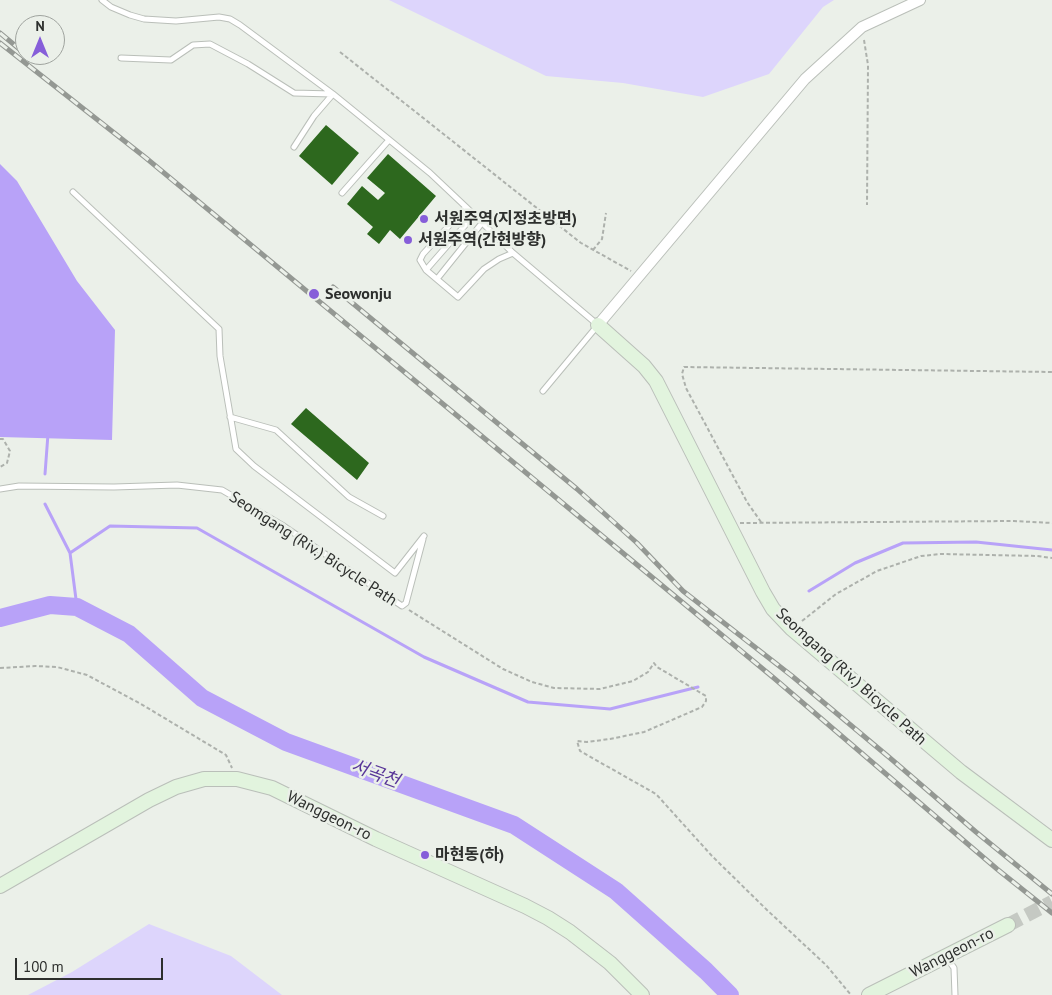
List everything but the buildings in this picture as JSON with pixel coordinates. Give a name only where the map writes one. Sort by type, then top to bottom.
[{"type":"street","points":[[598,326],[805,79],[862,27],[920,0]]},
{"type":"street","name":"Seomgang (Riv.) Bicycle Path","points":[[598,326],[634,357],[656,381],[762,592],[773,609],[792,629],[961,772],[1052,840]]},
{"type":"street","name":"Wanggeon-ro","points":[[0,886],[149,800],[204,779],[237,779],[272,788],[376,839],[548,918],[570,932],[610,963],[642,995]]},
{"type":"street","name":"Wanggeon-ro","points":[[869,995],[1008,925]]},
{"type":"lane","points":[[102,0],[112,7],[144,20],[176,21],[211,16],[230,20],[240,25],[333,94],[430,173],[513,253],[598,326],[543,391]]},
{"type":"lane","points":[[121,58],[171,60],[193,45],[210,44],[248,64],[294,93],[333,94]]},
{"type":"lane","points":[[294,147],[314,116],[333,94]]},
{"type":"lane","points":[[342,193],[389,140]]},
{"type":"lane","points":[[73,192],[219,329],[220,356],[230,417],[276,430],[349,497],[383,516]]},
{"type":"lane","points":[[466,207],[421,257],[420,262],[426,270],[458,297],[484,269],[499,259],[513,253]]},
{"type":"lane","points":[[426,270],[474,216]]},
{"type":"lane","points":[[436,279],[482,223]]},
{"type":"lane","name":"Seomgang (Riv.) Bicycle Path","points":[[0,489],[19,486],[114,487],[177,485],[222,490],[282,525],[402,606],[406,603],[424,536],[395,573],[254,466],[236,449],[230,417]]},
{"type":"lane","points":[[946,956],[954,968],[955,995]]},
{"type":"path","points":[[862,27],[868,65],[867,205]]},
{"type":"path","points":[[340,52],[581,242],[641,277]]},
{"type":"path","points":[[593,250],[602,239],[606,213]]},
{"type":"path","points":[[761,522],[747,502],[686,388],[682,374],[684,367],[1052,372]]},
{"type":"path","points":[[0,439],[3,440],[10,451],[7,463],[0,467]]},
{"type":"path","points":[[731,530],[741,522],[1014,521],[1052,523]]},
{"type":"path","points":[[792,629],[836,594],[876,572],[921,556],[950,554],[1052,558]]},
{"type":"path","points":[[402,606],[503,669],[532,682],[554,688],[600,689],[633,681],[648,672],[654,663],[657,667],[706,696],[706,701],[702,707],[644,732],[610,739],[587,742],[577,741],[580,751],[656,794],[712,856],[766,910],[826,965],[851,995]]},
{"type":"path","points":[[0,668],[57,667],[87,675],[141,704],[226,755],[237,779]]},
{"type":"shaded area","points":[[389,0],[834,0],[823,7],[769,74],[703,97],[623,83],[546,76]]},
{"type":"shaded area","points":[[0,164],[17,181],[77,281],[115,330],[112,440],[0,437]]},
{"type":"shaded area","points":[[149,924],[231,956],[282,995],[28,995],[72,972]]},
{"type":"waterway","points":[[45,474],[48,434]]},
{"type":"waterway","points":[[45,504],[70,553]]},
{"type":"waterway","points":[[77,607],[70,553],[110,526],[197,528],[424,657],[528,702],[610,709],[698,687]]},
{"type":"waterway","points":[[809,591],[855,563],[903,543],[976,542],[1052,550]]},
{"type":"waterway","name":"서곡천","points":[[0,618],[50,605],[77,607],[129,634],[202,698],[286,742],[514,825],[616,891],[706,971],[730,995]]},
{"type":"tunnel","points":[[1008,925],[1052,902]]},
{"type":"railway","points":[[0,33],[15,45]]},
{"type":"railway","points":[[0,43],[146,158],[775,679],[997,869],[1052,913]]},
{"type":"railway","points":[[333,287],[577,489],[637,543],[683,591],[792,676],[1052,894]]},
{"type":"place","name":"서원주역(지정초방면)","points":[[424,219]]},
{"type":"place","name":"서원주역(간현방향)","points":[[408,240]]},
{"type":"place","name":"Seowonju","points":[[314,294]]},
{"type":"place","name":"마현동(하)","points":[[425,855]]}]
